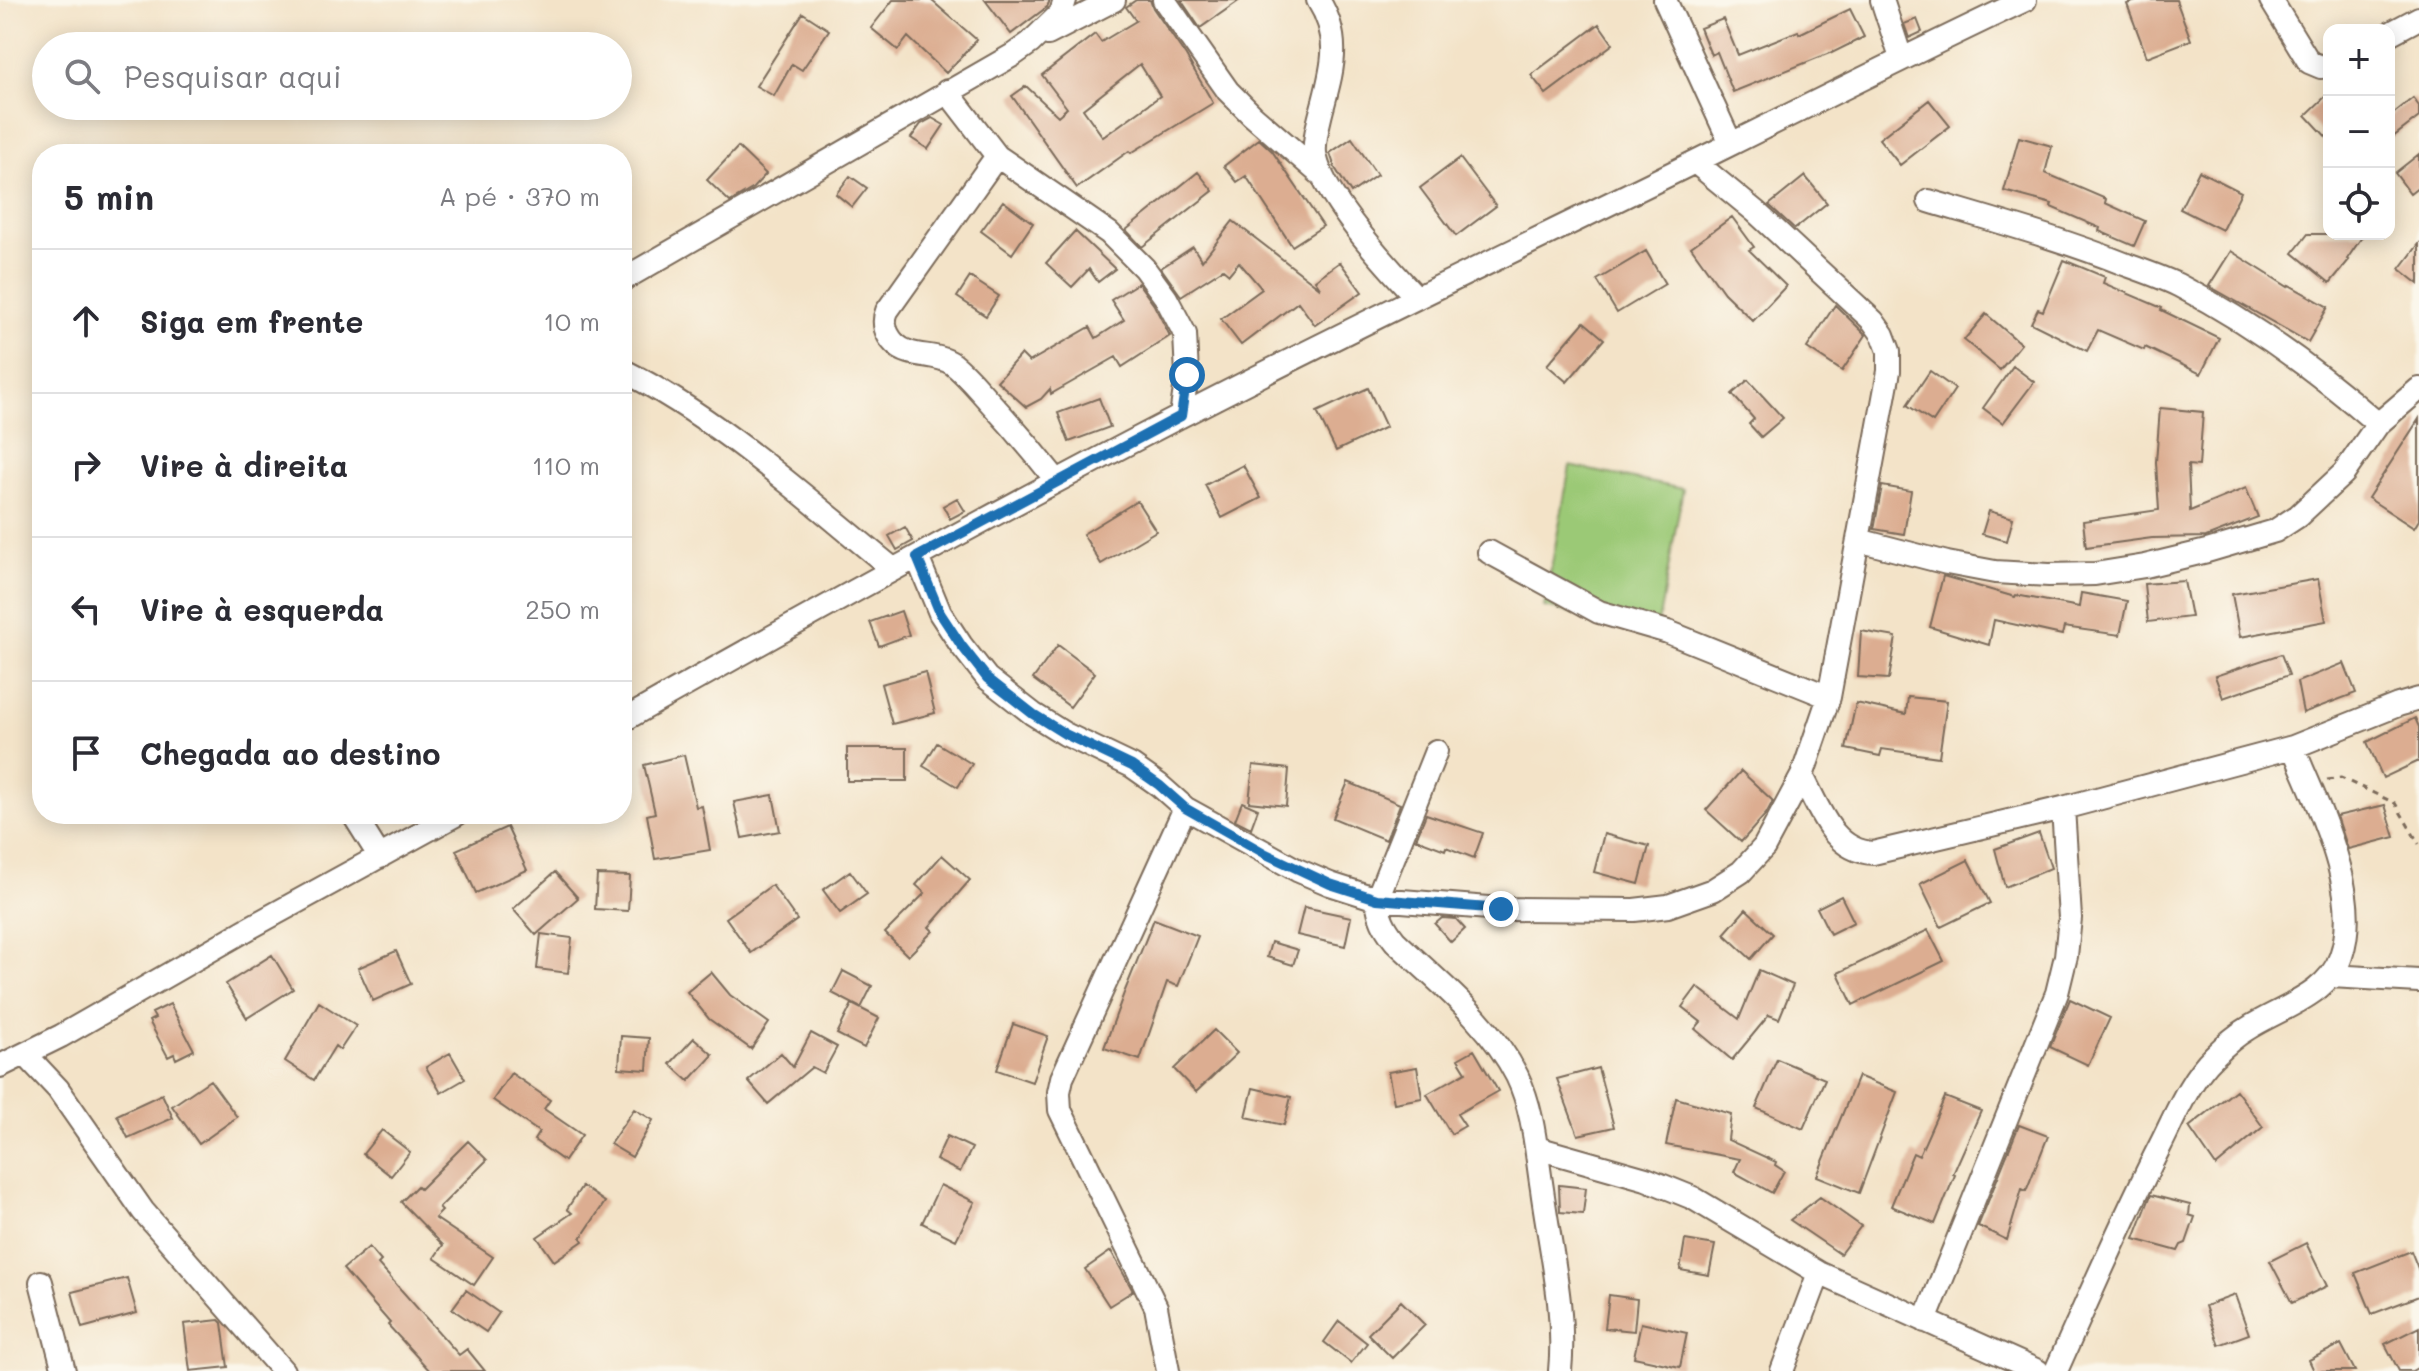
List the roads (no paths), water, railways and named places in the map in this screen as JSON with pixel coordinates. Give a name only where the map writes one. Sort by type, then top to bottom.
[{"type":"street","points":[[1030,43],[1061,13],[1065,0]]},
{"type":"street","points":[[632,274],[1030,43],[1114,0]]},
{"type":"street","points":[[1164,0],[1228,91],[1319,173],[1364,238],[1416,297]]},
{"type":"street","points":[[1318,0],[1331,25],[1335,42],[1315,138],[1319,173]]},
{"type":"street","points":[[1665,0],[1731,144]]},
{"type":"street","points":[[1882,0],[1901,58]]},
{"type":"street","points":[[632,715],[893,569],[1181,416],[1416,297],[2025,0]]},
{"type":"street","points":[[2271,0],[2309,62],[2323,66]]},
{"type":"street","points":[[2395,31],[2419,18]]},
{"type":"street","points":[[947,91],[997,156],[1109,233],[1144,268],[1166,298],[1185,334],[1187,375],[1181,416]]},
{"type":"street","points":[[997,156],[887,311],[885,329],[893,343],[901,349],[941,356],[955,365],[1057,481]]},
{"type":"street","points":[[917,557],[940,613],[987,678],[1033,714],[1065,734],[1132,766],[1185,808],[1297,870],[1330,884],[1377,899],[1501,909],[1634,910],[1668,906],[1713,890],[1741,872],[1764,847],[1802,776],[1829,697],[1889,371],[1889,351],[1883,335],[1862,310],[1756,212],[1695,162]]},
{"type":"street","points":[[1929,201],[2095,252],[2175,284],[2239,319],[2284,349],[2326,379],[2378,424]]},
{"type":"street","points":[[632,376],[672,399],[744,449],[893,569]]},
{"type":"street","points":[[1858,540],[1995,572],[2049,575],[2095,574],[2207,551],[2275,531],[2298,516],[2344,473],[2378,424],[2419,389]]},
{"type":"street","points":[[1489,552],[1599,612],[1668,632],[1829,697]]},
{"type":"street","points":[[1802,776],[1833,833],[1858,852],[1873,853],[2063,808],[2293,747],[2419,699]]},
{"type":"street","points":[[2056,1371],[2138,1190],[2206,1063],[2246,1029],[2313,992],[2331,976],[2341,959],[2348,931],[2346,894],[2330,839],[2293,747]]},
{"type":"street","points":[[1436,751],[1377,899],[1379,915],[1384,927],[1486,1031],[1517,1076],[1537,1148],[1556,1272],[1561,1326],[1560,1371]]},
{"type":"street","points":[[1168,1371],[1156,1307],[1073,1142],[1060,1110],[1059,1092],[1062,1078],[1185,808]]},
{"type":"street","points":[[1925,1321],[2057,993],[2066,956],[2070,918],[2063,808]]},
{"type":"street","points":[[359,824],[380,857]]},
{"type":"street","points":[[0,1066],[26,1055],[439,824]]},
{"type":"street","points":[[2331,976],[2419,981]]},
{"type":"street","points":[[26,1055],[58,1089],[143,1211],[283,1371]]},
{"type":"street","points":[[1537,1148],[1646,1179],[1693,1198],[1819,1273],[2038,1371]]},
{"type":"street","points":[[1782,1371],[1819,1273]]},
{"type":"street","points":[[41,1282],[64,1371]]}]
